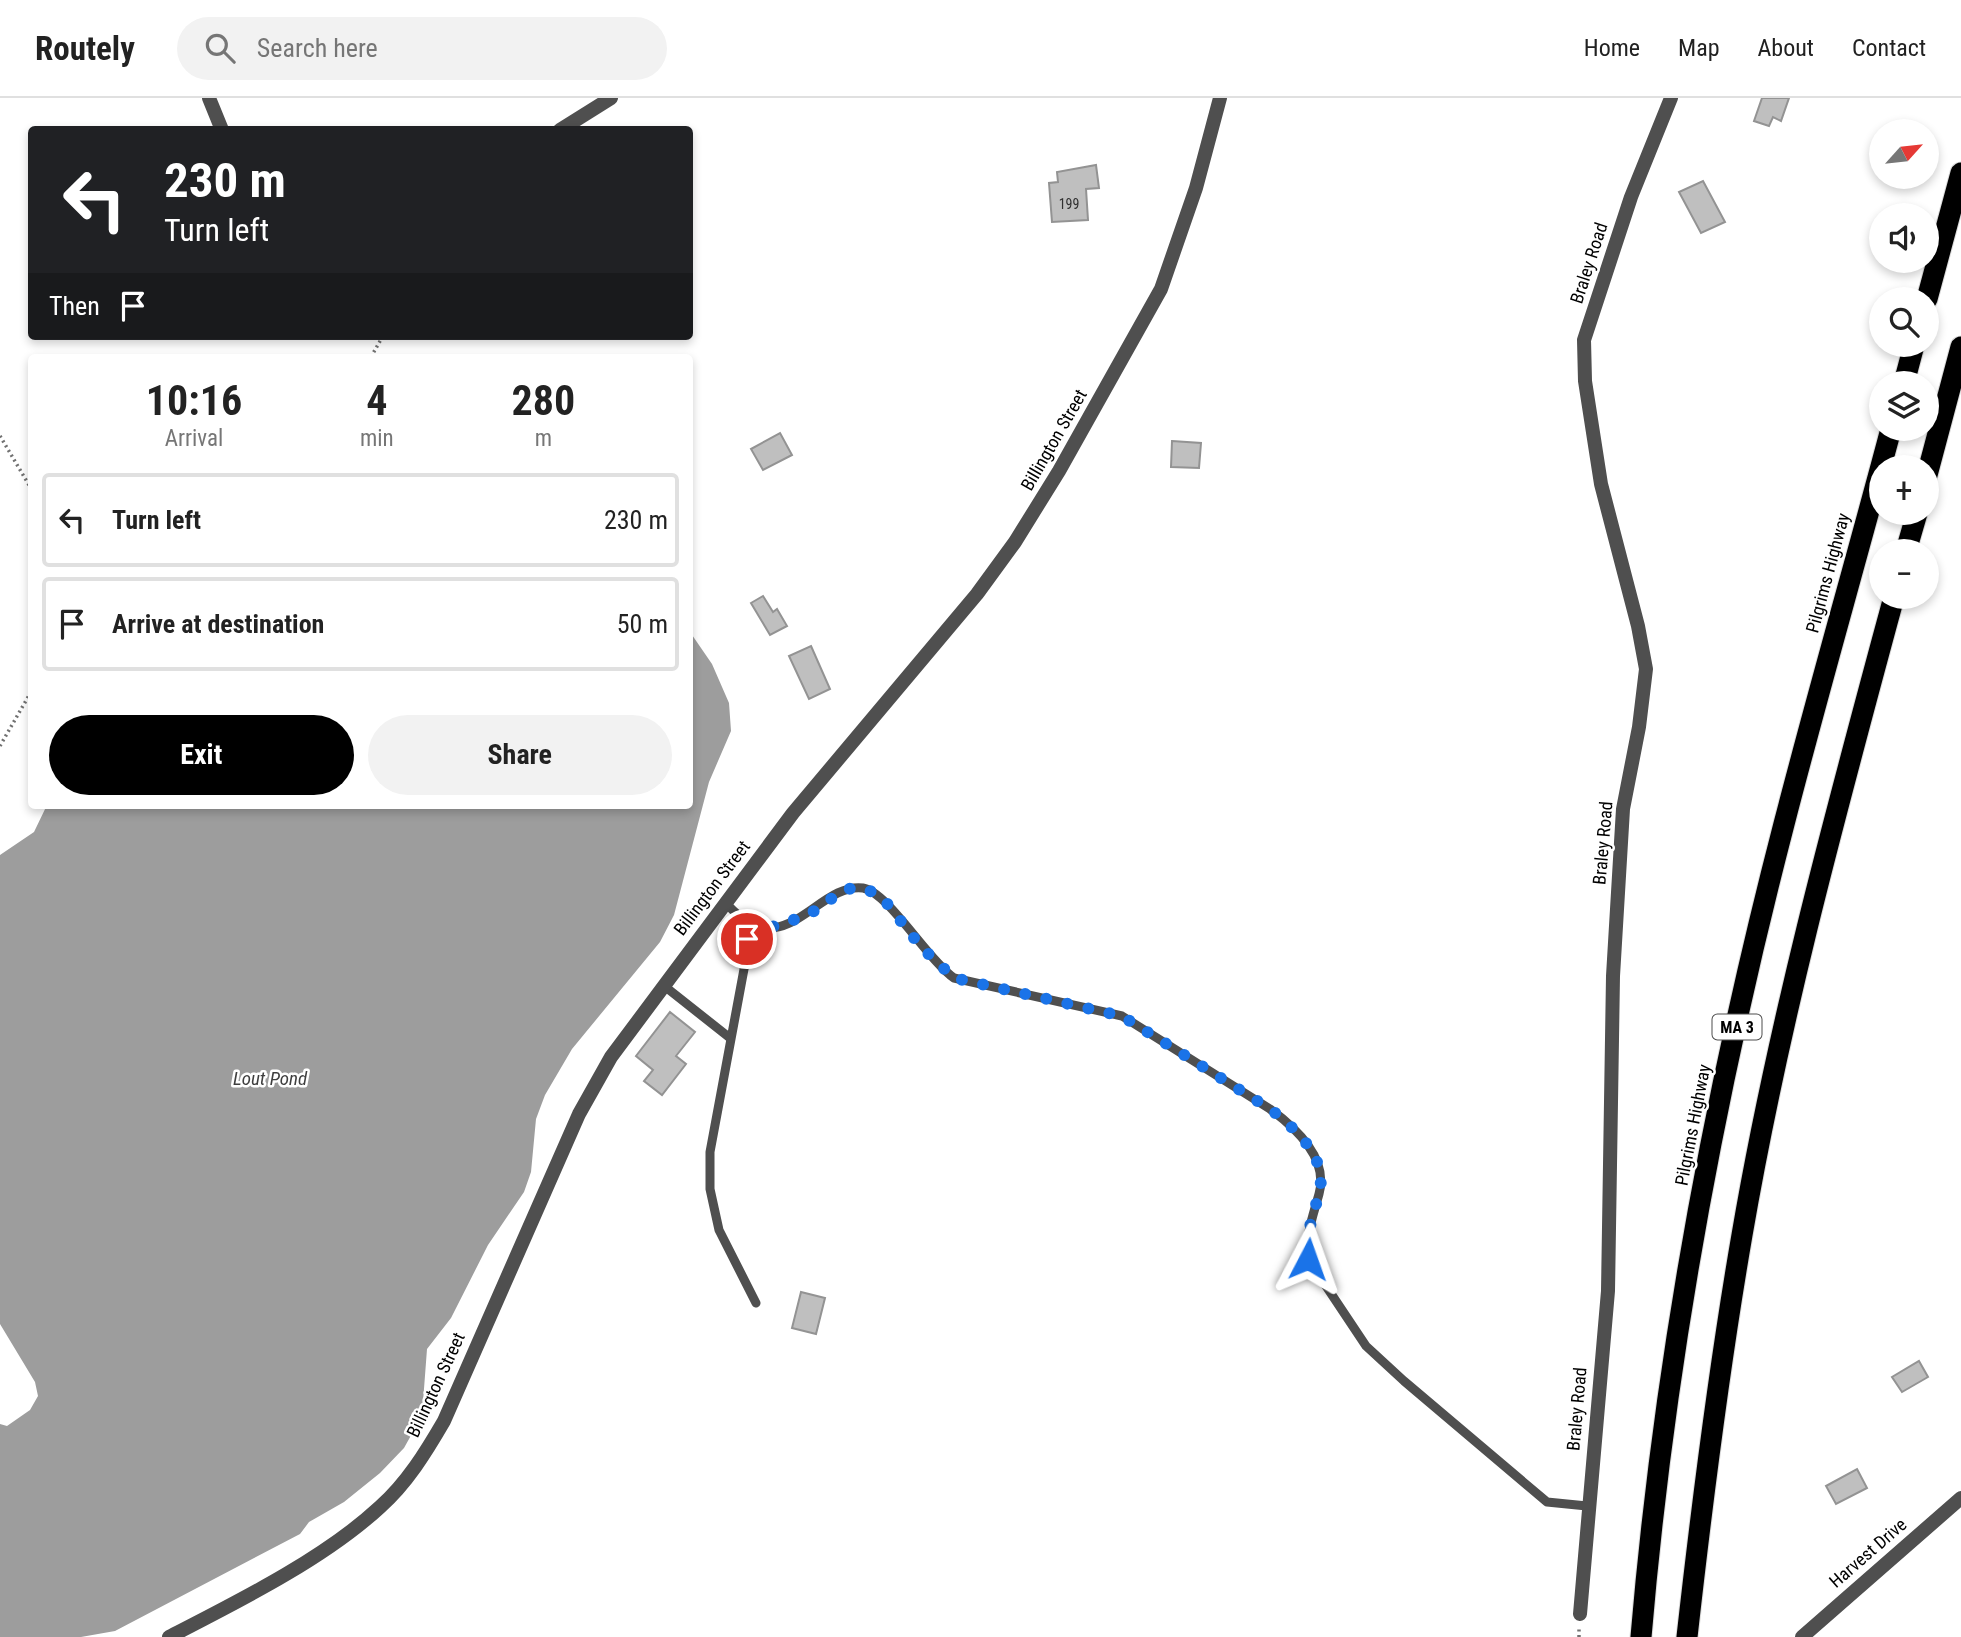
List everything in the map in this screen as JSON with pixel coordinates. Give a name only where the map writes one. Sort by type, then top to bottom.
[{"type":"highway","points":[[1930,287],[1961,173]]},
{"type":"highway","points":[[1932,455],[1961,347]]},
{"type":"highway","name":"Pilgrims Highway","points":[[1641,1637],[1647,1564],[1670,1391],[1692,1248],[1723,1088],[1783,826],[1888,441]]},
{"type":"highway","name":"MA 3","points":[[1687,1637],[1719,1374],[1763,1129],[1806,928],[1891,609]]},
{"type":"street","points":[[209,98],[220,126]]},
{"type":"street","points":[[566,126],[611,98]]},
{"type":"street","name":"Billington Street","points":[[169,1637],[258,1589],[357,1526],[381,1507],[412,1471],[443,1421],[586,1102],[611,1057],[725,902],[828,770],[976,594],[1015,542],[1044,495],[1161,289],[1196,188],[1220,98]]},
{"type":"street","name":"Braley Road","points":[[1580,1614],[1587,1506],[1608,1291],[1613,976],[1623,809],[1646,669],[1639,626],[1601,484],[1586,381],[1584,340],[1631,197],[1671,98]]},
{"type":"street","name":"Harvest Drive","points":[[1802,1637],[1961,1498]]},
{"type":"lane","points":[[725,902],[747,923],[767,928],[811,913],[845,889],[864,888],[882,897],[921,947],[954,978],[1122,1016],[1270,1109],[1289,1123],[1317,1160],[1321,1183],[1306,1245],[1308,1259],[1366,1346],[1547,1502],[1587,1506]]},
{"type":"lane","points":[[747,923],[747,953],[710,1152],[710,1189],[719,1230],[756,1303]]},
{"type":"lane","points":[[663,985],[730,1038]]},
{"type":"path","points":[[0,436],[28,483]]},
{"type":"path","points":[[0,746],[28,697]]},
{"type":"water","name":"Lout Pond","points":[[693,636],[712,664],[729,703],[731,731],[709,782],[674,915],[660,942],[572,1049],[545,1095],[536,1119],[531,1172],[524,1192],[488,1245],[451,1318],[427,1349],[423,1402],[414,1430],[404,1448],[380,1473],[344,1502],[309,1522],[300,1534],[115,1631],[81,1637],[0,1637],[0,1424],[7,1426],[30,1410],[38,1396],[35,1382],[0,1324],[0,855],[34,832],[45,809],[693,809]]},
{"type":"building","points":[[1762,98],[1789,98],[1781,121],[1773,117],[1769,126],[1754,121]]},
{"type":"building","points":[[1096,165],[1099,188],[1086,189],[1088,220],[1052,222],[1049,183],[1058,182],[1057,172]]},
{"type":"building","points":[[1703,181],[1725,222],[1701,233],[1679,192]]},
{"type":"building","points":[[780,433],[792,455],[763,470],[751,449]]},
{"type":"building","points":[[1172,441],[1201,443],[1199,468],[1171,467]]},
{"type":"building","points":[[763,596],[773,612],[777,609],[787,626],[770,635],[751,603]]},
{"type":"building","points":[[811,646],[830,689],[809,699],[789,656]]},
{"type":"building","points":[[670,1012],[695,1032],[676,1056],[686,1064],[662,1095],[644,1081],[653,1070],[636,1056]]},
{"type":"building","points":[[801,1292],[825,1298],[816,1334],[792,1328]]},
{"type":"building","points":[[1919,1361],[1928,1377],[1902,1392],[1892,1377]]},
{"type":"building","points":[[1857,1469],[1867,1488],[1836,1504],[1826,1486]]},
{"type":"route","points":[[747,939],[747,923],[767,928],[783,924],[811,913],[845,889],[864,888],[882,897],[921,947],[939,967],[954,978],[1122,1016],[1270,1109],[1289,1123],[1304,1141],[1317,1160],[1321,1175],[1320,1191],[1306,1245],[1308,1259]]}]
